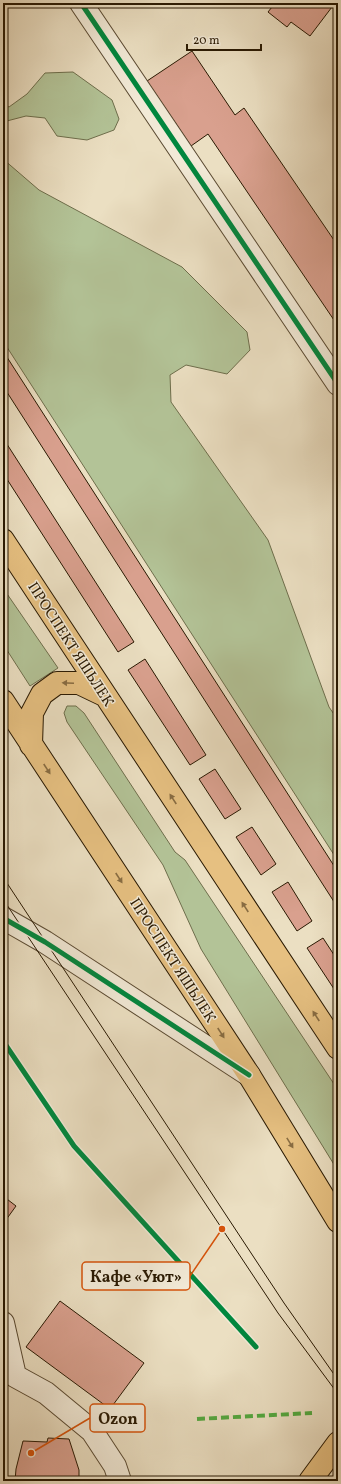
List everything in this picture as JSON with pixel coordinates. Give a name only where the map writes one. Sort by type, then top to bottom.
[{"type":"main road","name":"ПРОСПЕКТ ЯШЬЛЕК","points":[[3,540],[338,1048]]},
{"type":"main road","points":[[31,745],[32,712],[42,694],[57,683],[79,683],[104,695]]},
{"type":"main road","name":"ПРОСПЕКТ ЯШЬЛЕК","points":[[3,701],[249,1075],[338,1221]]},
{"type":"main road","points":[[310,1481],[338,1443]]},
{"type":"street","points":[[81,3],[338,384]]},
{"type":"street","points":[[3,918],[45,942],[249,1075]]},
{"type":"street","points":[[3,1323],[9,1383],[46,1393],[92,1431],[115,1466],[120,1481]]},
{"type":"green space","points":[[73,72],[112,100],[119,119],[114,130],[87,140],[57,136],[45,118],[26,116],[3,122],[3,104],[9,107],[27,94],[45,73]]},
{"type":"green space","points":[[3,159],[39,190],[182,267],[247,332],[250,350],[227,374],[186,365],[170,375],[171,402],[268,540],[329,707],[338,720],[338,861],[3,341]]},
{"type":"green space","points":[[3,588],[58,668],[30,686],[3,644]]},
{"type":"green space","points":[[67,706],[76,706],[84,713],[175,852],[185,860],[338,1090],[338,1171],[201,949],[163,865],[67,722],[64,713]]},
{"type":"building","points":[[266,3],[335,3],[310,36],[291,22],[287,27],[268,12],[272,7]]},
{"type":"building","points":[[192,51],[235,115],[244,108],[338,246],[338,326],[208,134],[191,146],[147,81]]},
{"type":"building","points":[[3,351],[338,872],[338,908],[3,386]]},
{"type":"building","points":[[3,438],[134,642],[118,652],[3,473]]},
{"type":"building","points":[[145,659],[206,755],[190,765],[128,670]]},
{"type":"building","points":[[215,769],[241,809],[225,819],[199,779]]},
{"type":"building","points":[[252,827],[276,864],[261,875],[236,837]]},
{"type":"building","points":[[288,882],[312,921],[297,931],[272,892]]},
{"type":"building","points":[[323,938],[338,961],[338,995],[307,948]]},
{"type":"building","points":[[3,1196],[16,1206],[3,1224]]},
{"type":"building","points":[[60,1301],[144,1363],[110,1409],[26,1347]]},
{"type":"building","points":[[48,1438],[69,1439],[79,1470],[79,1481],[15,1481],[16,1469],[23,1441],[47,1442]]},
{"type":"tram line","points":[[3,877],[284,1303],[338,1380]]},
{"type":"tram line","points":[[3,899],[278,1313],[338,1394]]},
{"type":"marked path","points":[[197,1419],[312,1413]]},
{"type":"cycle path","points":[[81,3],[338,384]]},
{"type":"cycle path","points":[[3,918],[45,942],[249,1075]]},
{"type":"cycle path","points":[[3,1041],[74,1146],[256,1347]]},
{"type":"place","name":"Кафе «Уют»","points":[[222,1229]]},
{"type":"place","name":"Ozon","points":[[31,1453]]}]
